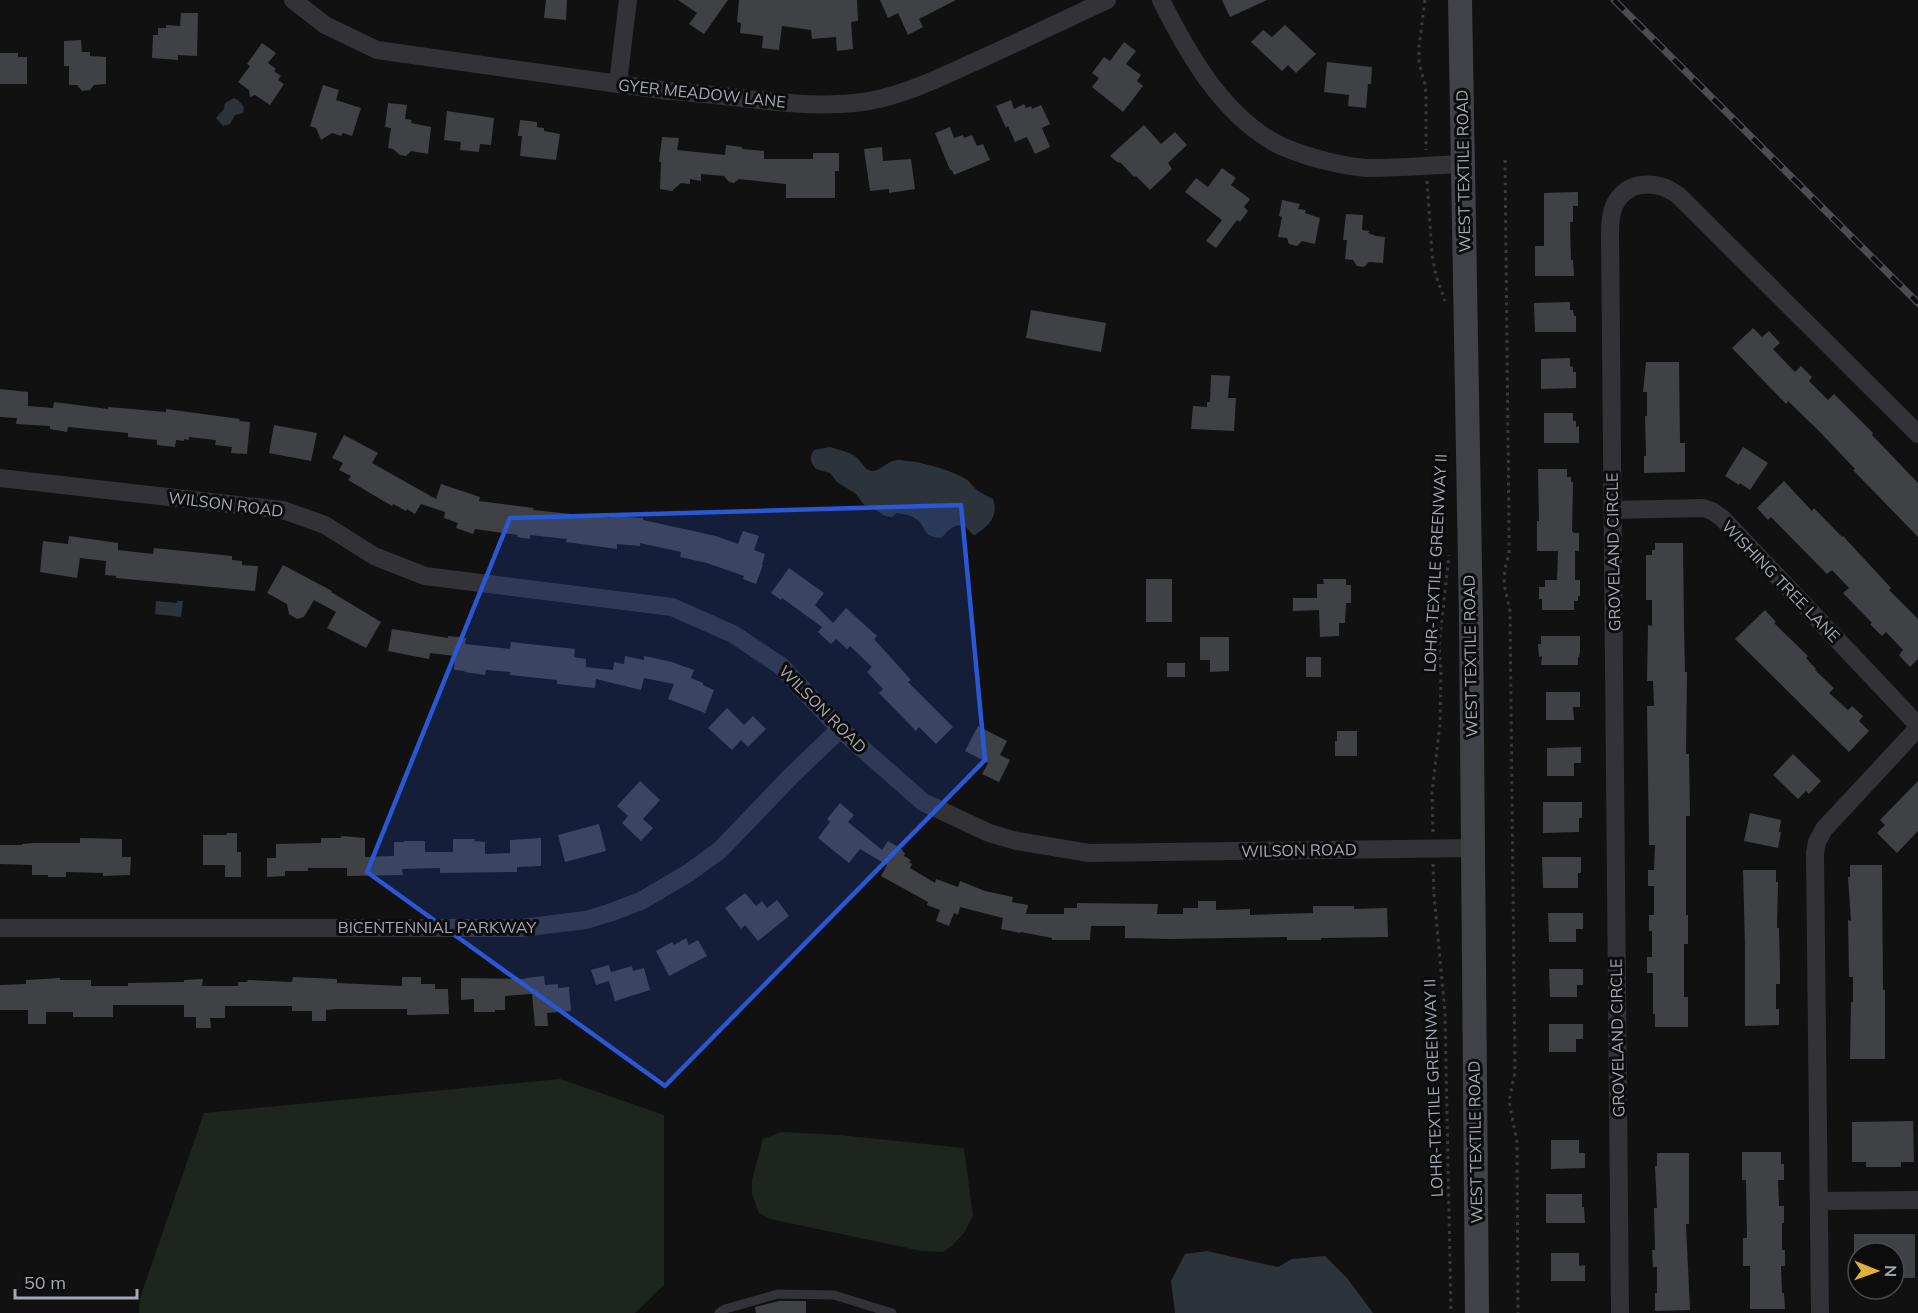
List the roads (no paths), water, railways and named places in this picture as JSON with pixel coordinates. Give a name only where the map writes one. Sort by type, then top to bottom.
[{"type":"main road","name":"WEST TEXTILE ROAD","points":[[1460,0],[1477,1313]]},
{"type":"street","name":"GYER MEADOW LANE","points":[[293,0],[325,25],[377,50],[668,91],[699,92],[787,103],[856,103],[888,97],[944,76],[1107,0]]},
{"type":"street","points":[[618,83],[628,0]]},
{"type":"street","points":[[1161,0],[1192,57],[1214,88],[1238,115],[1270,140],[1311,157],[1369,168],[1463,164]]},
{"type":"street","name":"GROVELAND CIRCLE","points":[[1620,1313],[1610,223],[1620,197],[1642,184],[1660,185],[1678,195],[1918,434]]},
{"type":"street","name":"WILSON ROAD","points":[[0,478],[283,510],[326,525],[374,556],[425,576],[672,607],[733,634],[781,666],[840,729],[923,802],[989,833],[1017,841],[1089,853],[1472,848]]},
{"type":"street","name":"WISHING TREE LANE","points":[[1612,510],[1704,508],[1722,518],[1918,727]]},
{"type":"street","points":[[1820,1313],[1815,853],[1817,842],[1824,829],[1918,727]]},
{"type":"street","name":"BICENTENNIAL PARKWAY","points":[[0,928],[532,928],[586,920],[609,914],[641,901],[690,872],[720,850],[840,729]]},
{"type":"street","points":[[1819,1201],[1918,1200]]},
{"type":"lane","points":[[723,1312],[778,1294],[834,1295],[892,1313]]},
{"type":"railway","points":[[1614,0],[1918,303]]}]
